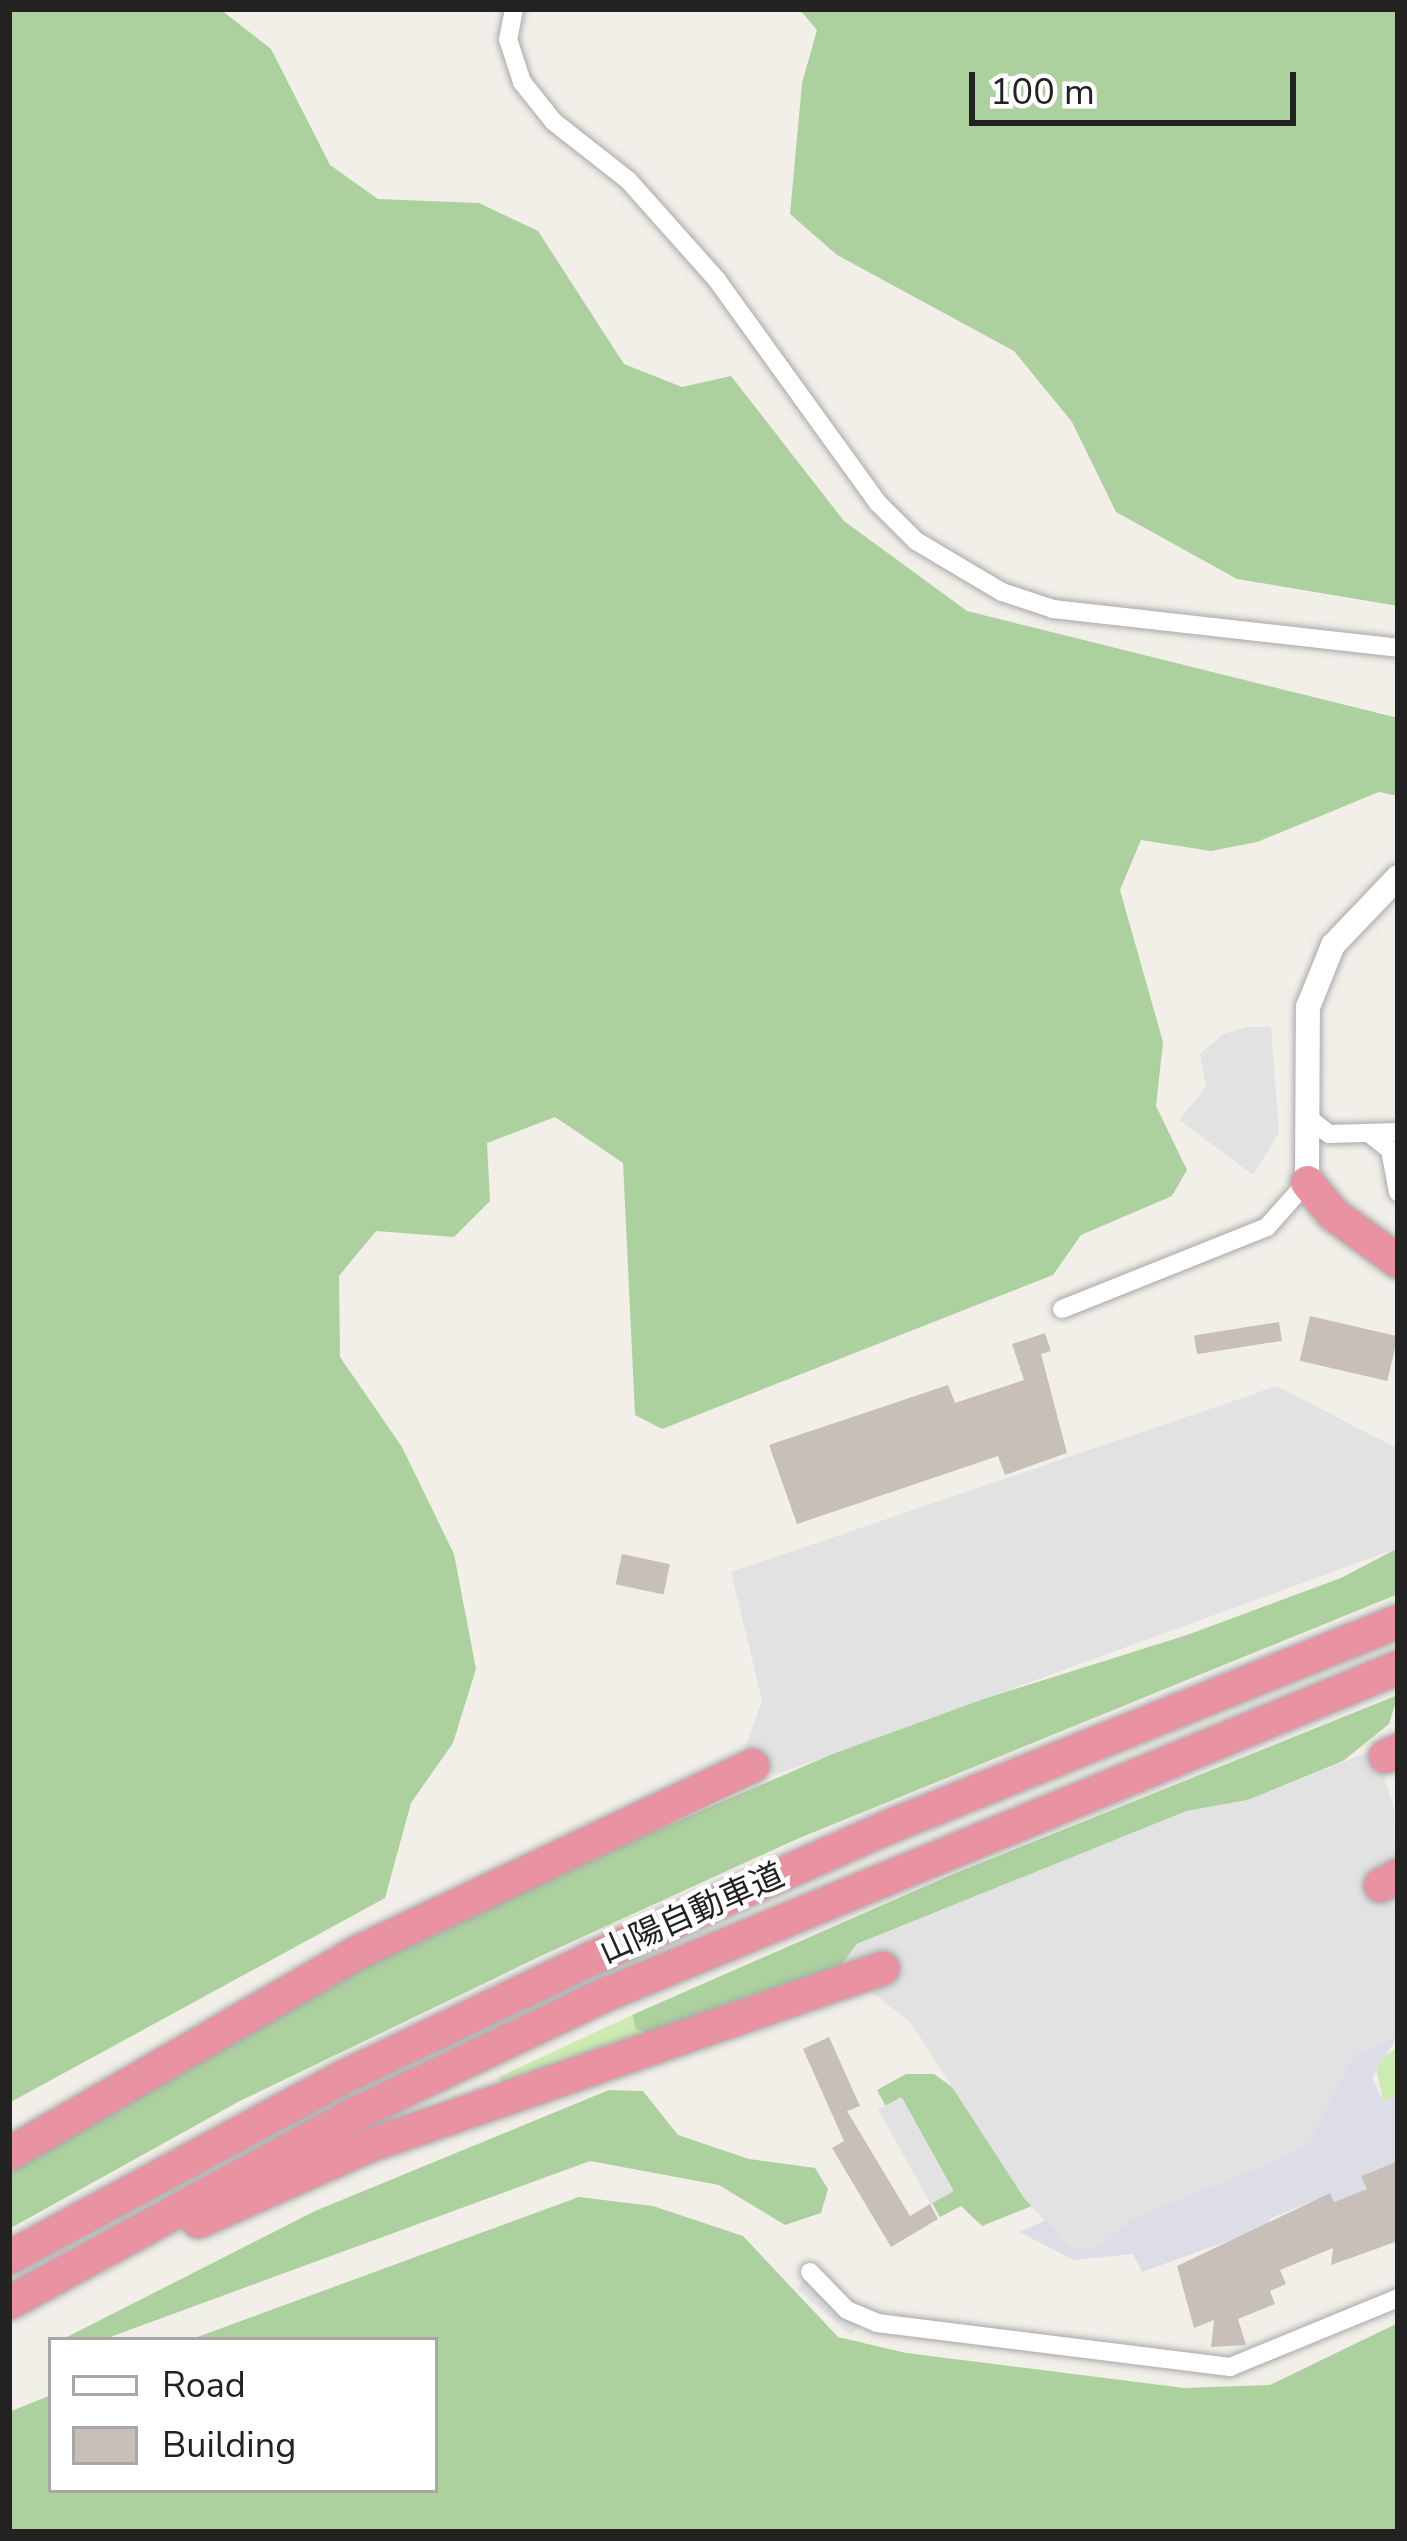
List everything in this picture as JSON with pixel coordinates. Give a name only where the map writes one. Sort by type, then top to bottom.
[{"type":"highway","points":[[1306,1182],[1398,1247]]},
{"type":"highway","points":[[1306,1182],[1332,1213],[1398,1261]]},
{"type":"highway","name":"山陽自動車道","points":[[9,2257],[342,2077],[589,1959],[892,1825],[1398,1621]]},
{"type":"highway","name":"山陽自動車道","points":[[9,2302],[358,2112],[608,1993],[1398,1667]]},
{"type":"highway","points":[[9,2152],[357,1952],[752,1765]]},
{"type":"highway","points":[[9,2321],[268,2187],[369,2145],[882,1968]]},
{"type":"street","points":[[514,9],[508,39],[522,82],[554,122],[628,181],[717,280],[878,502],[916,541],[1002,592],[1053,609],[1398,648]]},
{"type":"street","points":[[1062,1309],[1267,1227],[1306,1182],[1303,1044],[1321,974],[1360,909],[1398,877]]},
{"type":"street","points":[[1306,1117],[1329,1134],[1398,1132]]},
{"type":"street","points":[[1371,1135],[1390,1150],[1398,1192]]},
{"type":"street","points":[[810,2272],[847,2310],[877,2323],[1230,2367],[1398,2298]]},
{"type":"green space","points":[[9,9],[220,9],[271,49],[330,165],[378,199],[479,203],[538,231],[624,364],[682,387],[731,376],[844,521],[967,611],[1398,718],[1398,796],[1379,792],[1257,842],[1211,851],[1141,840],[1120,890],[1163,1042],[1156,1106],[1187,1170],[1172,1196],[1081,1235],[1053,1275],[662,1429],[635,1415],[623,1163],[555,1117],[487,1143],[490,1201],[454,1237],[376,1231],[339,1276],[340,1357],[402,1447],[454,1554],[476,1669],[453,1743],[411,1803],[385,1898],[9,2103]]},
{"type":"green space","points":[[799,9],[1398,9],[1398,606],[1237,579],[1116,512],[1072,422],[1014,351],[837,255],[790,214],[802,83],[817,30]]},
{"type":"green space","points":[[1398,1548],[1398,1594],[797,1839],[543,1955],[238,2102],[9,2229],[9,2166],[142,2085],[456,1917],[897,1726],[1187,1635],[1341,1578]]},
{"type":"green space","points":[[1398,1695],[1389,1724],[1343,1761],[1248,1800],[1187,1811],[857,1944],[840,1967],[651,2034],[636,2029],[632,2015],[951,1875]]},
{"type":"green space","points":[[632,2015],[636,2029],[651,2034],[503,2086],[499,2077]]},
{"type":"green space","points":[[1398,2047],[1398,2095],[1383,2101],[1375,2063]]},
{"type":"green space","points":[[906,2074],[934,2074],[952,2087],[1032,2206],[982,2226],[961,2206],[940,2217],[932,2203],[953,2190],[902,2098],[886,2107],[877,2090]]},
{"type":"green space","points":[[609,2090],[643,2091],[678,2135],[749,2159],[815,2168],[828,2189],[821,2213],[785,2225],[719,2185],[590,2161],[110,2337],[67,2337],[315,2211]]},
{"type":"green space","points":[[579,2197],[653,2206],[743,2236],[838,2337],[906,2353],[1184,2388],[1270,2385],[1398,2323],[1398,2532],[9,2532],[9,2412],[48,2396],[48,2493],[438,2493],[438,2337],[197,2337]]},
{"type":"shaded area","points":[[1271,1027],[1279,1133],[1253,1175],[1179,1120],[1206,1087],[1200,1054],[1223,1034]]},
{"type":"shaded area","points":[[1277,1386],[1398,1449],[1398,1548],[775,1775],[745,1749],[762,1700],[731,1572]]},
{"type":"shaded area","points":[[1376,1749],[1394,1809],[1398,2036],[1353,2056],[1310,2141],[1285,2157],[1133,2218],[1094,2249],[1069,2247],[1024,2198],[911,2023],[840,1967],[857,1944],[1187,1811],[1248,1800]]},
{"type":"shaded area","points":[[1398,2036],[1372,2077],[1383,2101],[1398,2095],[1398,2161],[1362,2175],[1367,2189],[1334,2202],[1330,2194],[1269,2219],[1270,2226],[1142,2272],[1133,2254],[1074,2260],[1019,2232],[1046,2220],[1069,2247],[1094,2249],[1133,2218],[1285,2157],[1310,2141],[1353,2056]]},
{"type":"shaded area","points":[[901,2097],[953,2191],[931,2204],[878,2110]]},
{"type":"shaded area","points":[[805,2278],[859,2325],[851,2335],[796,2288]]},
{"type":"building","points":[[1310,1316],[1398,1336],[1387,1381],[1300,1361]]},
{"type":"building","points":[[1279,1322],[1282,1341],[1197,1354],[1194,1335]]},
{"type":"building","points":[[1045,1333],[1051,1351],[1041,1354],[1067,1453],[1005,1475],[998,1456],[797,1524],[769,1445],[948,1385],[955,1403],[1024,1380],[1012,1344]]},
{"type":"building","points":[[622,1554],[670,1564],[663,1595],[616,1584]]},
{"type":"building","points":[[829,2037],[860,2106],[847,2111],[910,2216],[930,2204],[938,2219],[891,2247],[832,2148],[844,2141],[803,2049]]},
{"type":"building","points":[[1398,2161],[1398,2241],[1331,2265],[1333,2248],[1280,2270],[1286,2284],[1270,2291],[1275,2304],[1238,2319],[1246,2345],[1211,2347],[1214,2320],[1194,2328],[1177,2266],[1330,2193],[1334,2202],[1367,2189],[1361,2176]]}]
